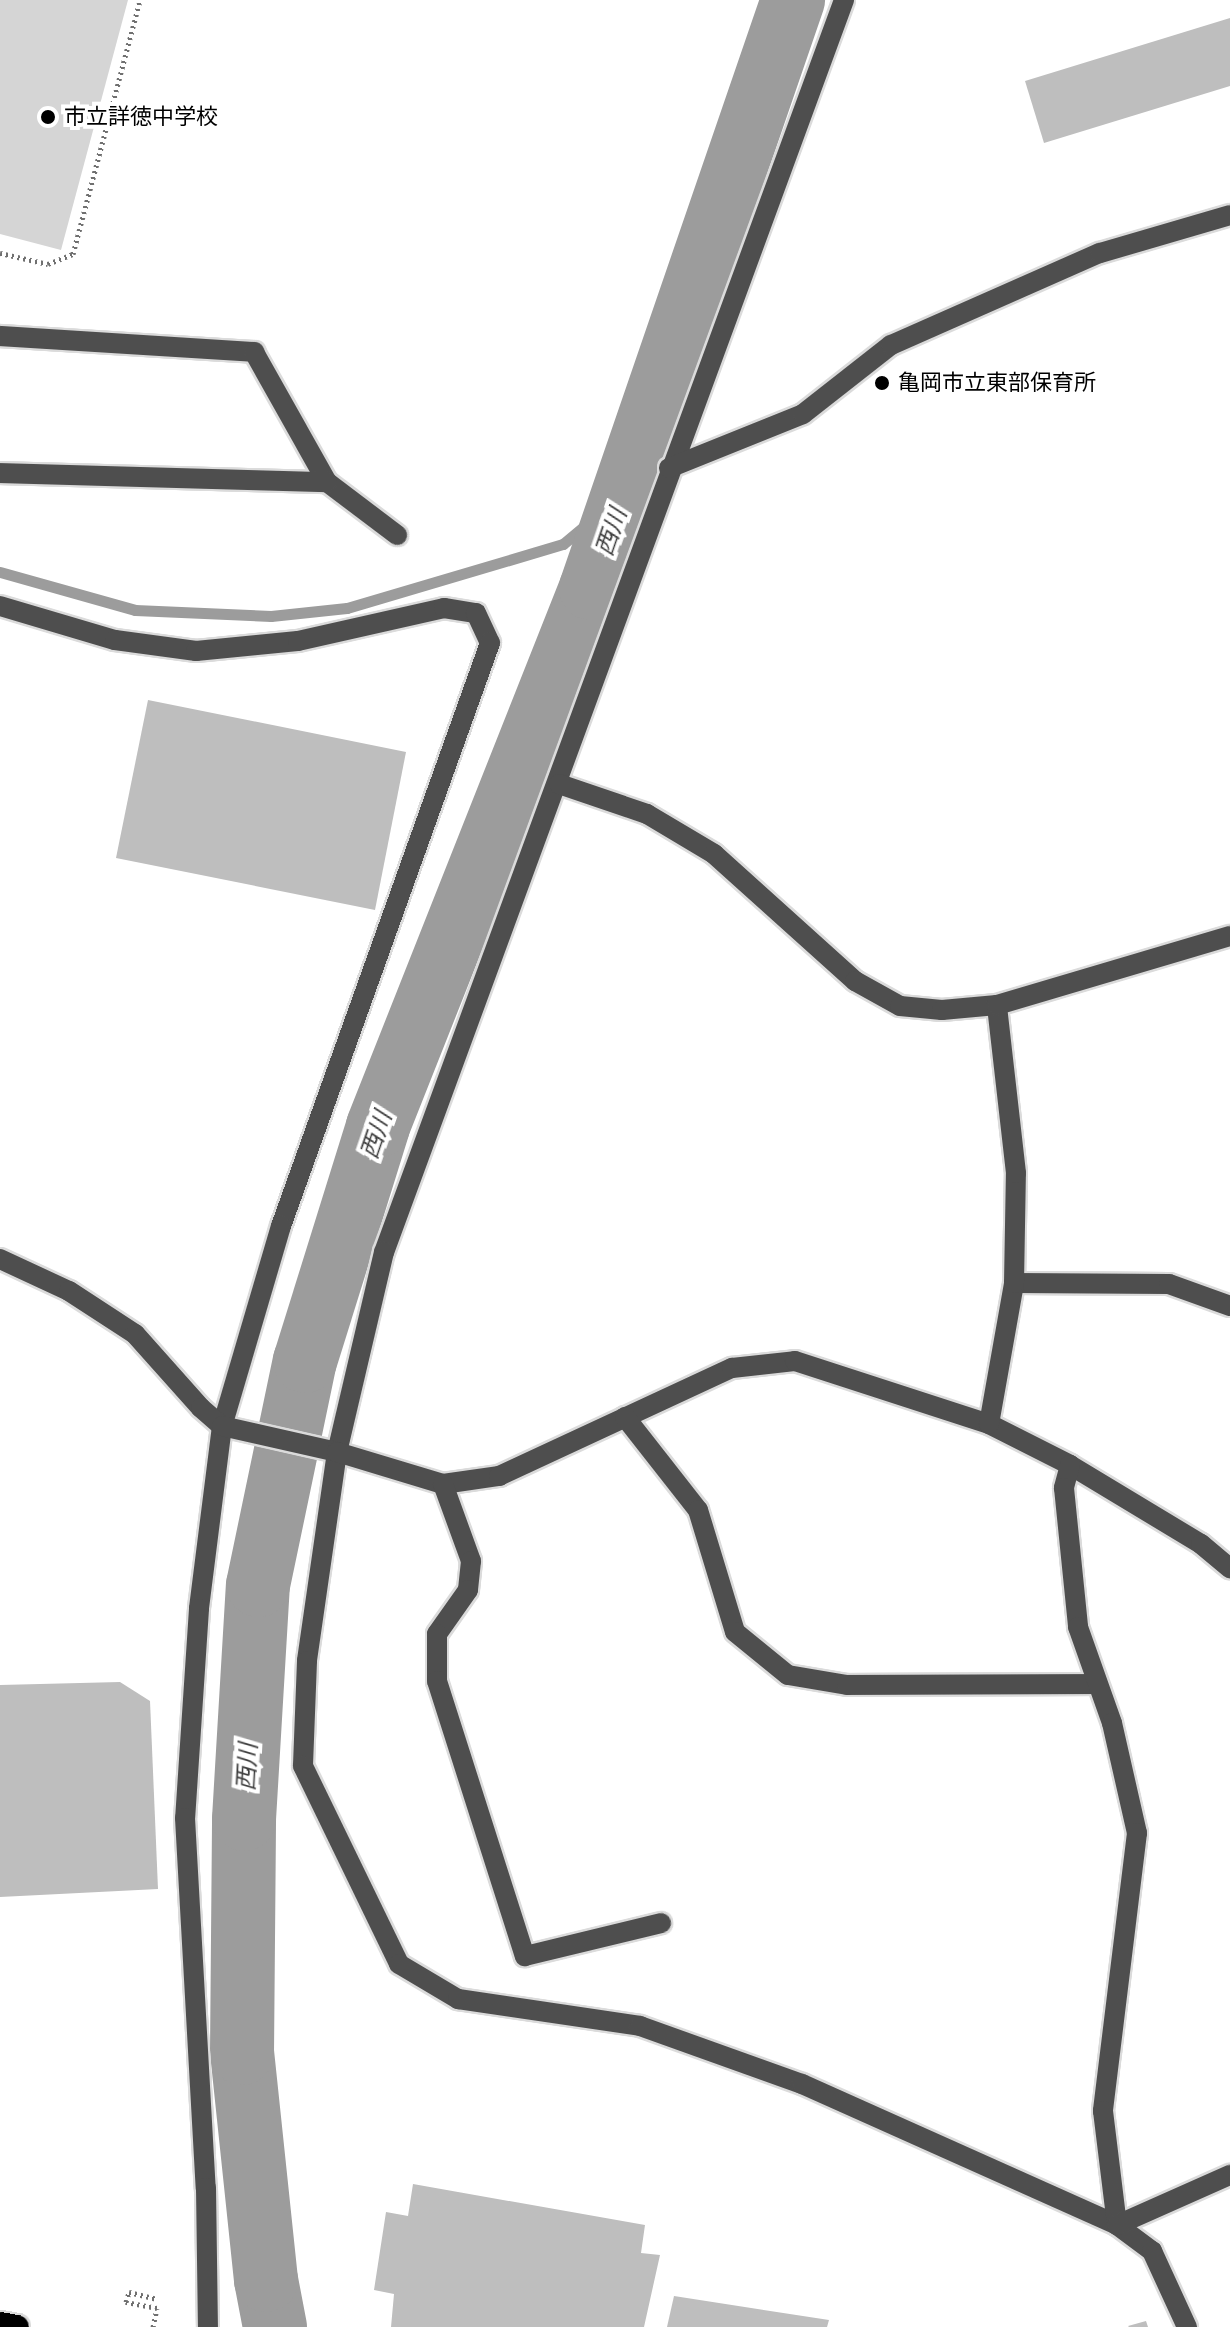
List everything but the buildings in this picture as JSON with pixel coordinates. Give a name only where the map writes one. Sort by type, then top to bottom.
[{"type":"highway","points":[[0,2324],[17,2327]]},
{"type":"street","points":[[844,0],[669,468],[559,784],[384,1252],[337,1452],[307,1661],[303,1766],[399,1964],[458,1999],[640,2026],[802,2084],[1117,2225],[1152,2251],[1187,2327]]},
{"type":"street","points":[[669,468],[803,414],[891,345],[1100,253],[1230,215]]},
{"type":"street","points":[[0,336],[254,352],[327,482],[397,535]]},
{"type":"street","points":[[0,473],[327,482]]},
{"type":"street","points":[[0,606],[115,640],[196,651],[298,641],[444,608],[476,613],[490,643],[281,1226],[222,1426],[199,1609],[185,1818],[206,2188],[208,2327]]},
{"type":"street","points":[[559,784],[647,814],[714,854],[855,981],[900,1006],[942,1010],[997,1005],[1230,936]]},
{"type":"street","points":[[989,1424],[1014,1283],[1016,1173],[997,1005]]},
{"type":"street","points":[[0,1259],[69,1291],[135,1334],[201,1408],[222,1426],[337,1452],[443,1484],[499,1476],[732,1368],[795,1361],[989,1424],[1070,1465],[1201,1544],[1230,1568]]},
{"type":"street","points":[[1014,1283],[1169,1284],[1230,1306]]},
{"type":"street","points":[[625,1417],[698,1510],[735,1632],[788,1675],[847,1685],[1095,1684]]},
{"type":"street","points":[[1070,1465],[1064,1488],[1078,1627],[1095,1684],[1112,1723],[1137,1833],[1103,2111],[1117,2225]]},
{"type":"street","points":[[443,1484],[471,1561],[468,1590],[437,1634],[437,1681],[525,1956],[661,1923]]},
{"type":"street","points":[[1117,2225],[1230,2175]]},
{"type":"path","points":[[0,253],[48,264],[73,254],[140,0]]},
{"type":"path","points":[[153,2327],[157,2308],[126,2302],[129,2292],[157,2299]]},
{"type":"shaded area","name":"市立詳徳中学校","points":[[0,0],[128,0],[61,250],[0,234]]},
{"type":"waterway","name":"西川","points":[[275,2327],[266,2280],[242,2053],[244,1819],[258,1585],[305,1361],[378,1126],[591,588],[793,0]]},
{"type":"waterway","points":[[0,572],[135,610],[271,616],[347,608],[563,544],[624,493]]},
{"type":"place","name":"市立詳徳中学校","points":[[48,117]]},
{"type":"place","name":"亀岡市立東部保育所","points":[[882,383]]}]
